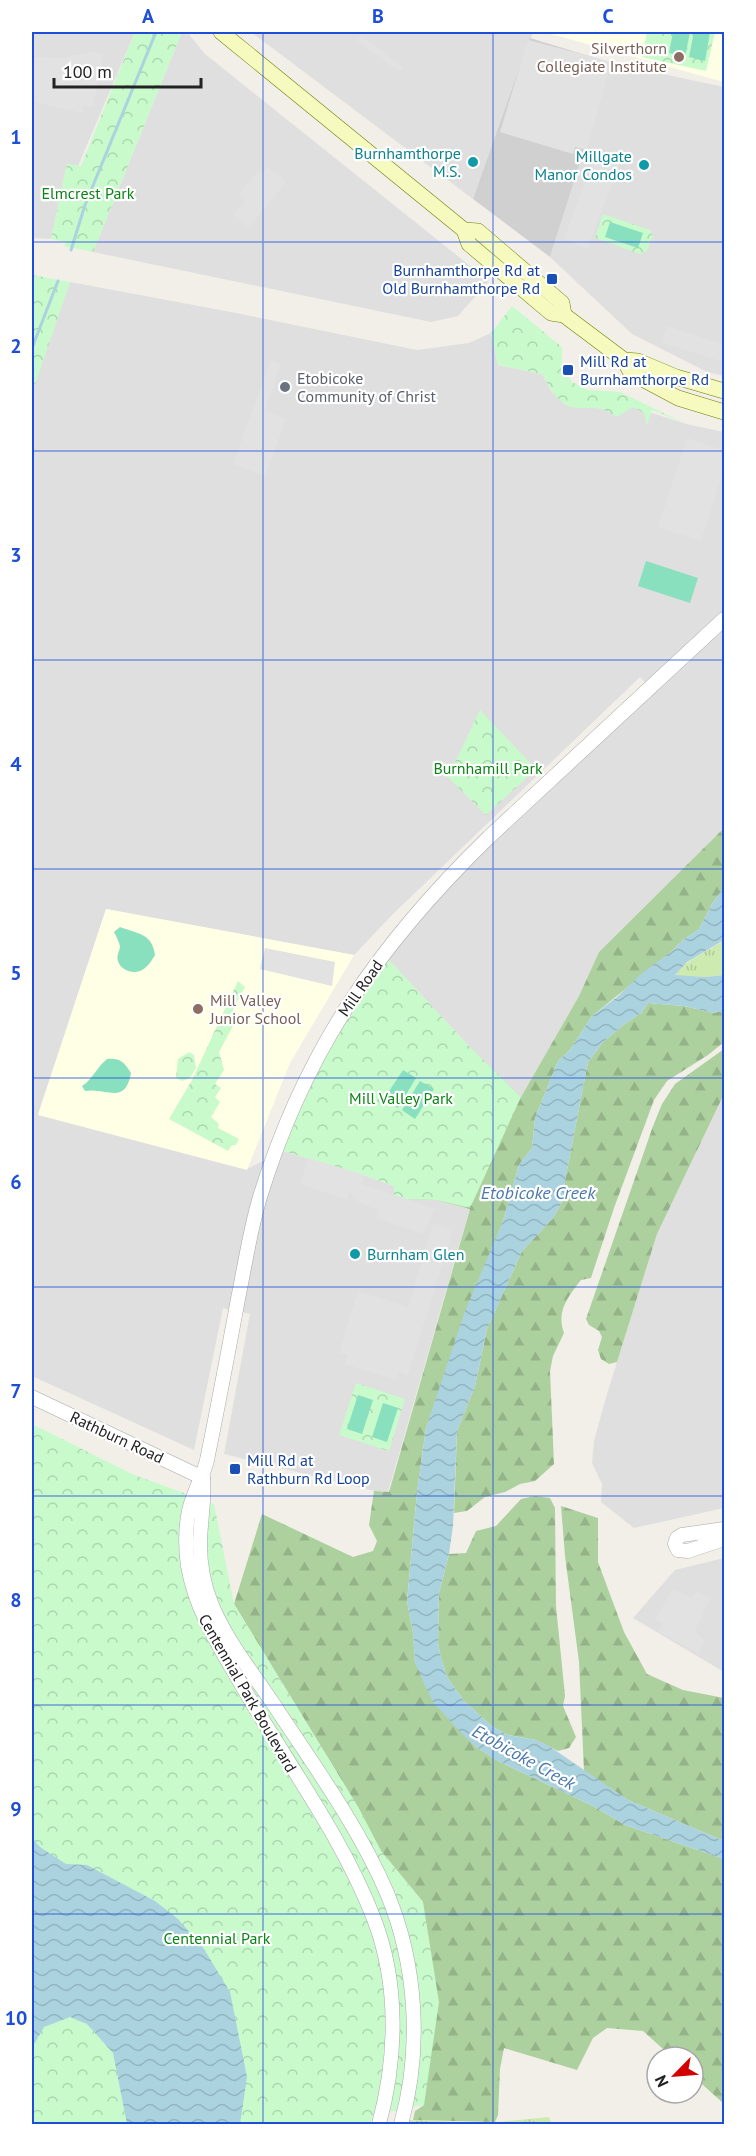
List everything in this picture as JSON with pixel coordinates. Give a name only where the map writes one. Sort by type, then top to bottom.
[{"type":"main road","points":[[221,32],[464,230],[469,244],[551,313],[564,315],[624,360],[631,373],[678,398],[724,412]]},
{"type":"main road","points":[[624,360],[638,361],[676,377],[724,391]]},
{"type":"street","name":"Mill Road","points":[[203,1478],[259,1199],[289,1115],[334,1026],[365,979],[407,923],[458,868],[724,619]]},
{"type":"street","name":"Rathburn Road","points":[[32,1397],[203,1478]]},
{"type":"street","name":"Centennial Park Boulevard","points":[[203,1478],[192,1499],[187,1539],[188,1564],[200,1609],[218,1644],[357,1878],[375,1921],[389,1977],[393,2029],[390,2070],[379,2124]]},
{"type":"street","name":"Centennial Park Boulevard","points":[[203,1478],[205,1495],[201,1529],[201,1563],[218,1619],[358,1838],[376,1870],[395,1915],[410,1977],[413,2027],[411,2073],[401,2124]]},
{"type":"street","points":[[724,1529],[682,1535],[675,1541],[675,1546],[682,1551],[688,1551],[724,1539]]},
{"type":"shaded area","points":[[32,32],[135,32],[78,166],[67,164],[51,239],[32,238]]},
{"type":"shaded area","points":[[182,32],[187,32],[205,54],[489,281],[458,316],[431,322],[93,252]]},
{"type":"shaded area","points":[[251,32],[533,32],[473,199]]},
{"type":"shaded area","name":"Silverthorn Collegiate Institute","points":[[544,32],[724,32],[724,82]]},
{"type":"shaded area","points":[[360,35],[403,67],[399,72],[356,40]]},
{"type":"shaded area","points":[[530,38],[612,63],[550,257],[473,199]]},
{"type":"shaded area","points":[[528,40],[612,62],[586,150],[575,147],[573,154],[500,132]]},
{"type":"shaded area","points":[[91,52],[103,54],[93,107],[84,106],[82,113],[32,101],[32,57],[62,58]]},
{"type":"shaded area","points":[[612,63],[724,87],[724,376],[707,372],[632,334],[550,257]]},
{"type":"shaded area","points":[[595,158],[619,167],[587,249],[564,238]]},
{"type":"shaded area","points":[[268,167],[286,182],[248,228],[233,215],[246,200],[239,194],[259,170],[263,173]]},
{"type":"shaded area","points":[[70,282],[417,350],[469,343],[491,333],[498,365],[542,374],[552,392],[567,405],[608,409],[634,407],[686,424],[724,432],[724,828],[599,952],[579,996],[521,1097],[469,1046],[388,959],[429,909],[474,861],[654,693],[640,677],[394,913],[354,955],[106,909],[38,1114],[247,1169],[283,1151],[394,1186],[394,1195],[408,1199],[436,1200],[470,1208],[388,1492],[374,1491],[224,1454],[250,1314],[223,1308],[194,1450],[32,1376],[32,390]]},
{"type":"shaded area","points":[[667,326],[724,345],[724,362],[662,343]]},
{"type":"shaded area","points":[[271,360],[281,364],[265,411],[286,419],[265,476],[233,464]]},
{"type":"shaded area","points":[[687,438],[724,450],[724,469],[701,541],[658,527]]},
{"type":"shaded area","name":"Mill Valley Junior School","points":[[106,909],[354,955],[290,1063],[247,1170],[38,1115]]},
{"type":"shaded area","points":[[265,948],[335,962],[332,986],[260,969]]},
{"type":"shaded area","points":[[724,1094],[724,1508],[634,1528],[601,1502],[602,1484],[592,1463],[594,1441],[657,1234]]},
{"type":"shaded area","points":[[308,1158],[364,1175],[362,1184],[435,1209],[423,1234],[376,1218],[378,1210],[358,1202],[349,1192],[347,1200],[300,1184]]},
{"type":"shaded area","points":[[433,1224],[453,1230],[408,1375],[398,1372],[396,1380],[345,1364],[348,1355],[339,1353],[358,1291],[408,1307]]},
{"type":"shaded area","points":[[724,1558],[724,1672],[633,1618],[675,1570]]},
{"type":"shaded area","points":[[673,1589],[691,1598],[696,1591],[710,1599],[695,1631],[705,1642],[699,1653],[658,1632],[663,1624],[655,1619]]},
{"type":"green space","name":"Elmcrest Park","points":[[135,32],[182,32],[93,252],[64,246],[66,242],[51,239],[67,164],[81,166]]},
{"type":"green space","points":[[647,32],[715,32],[706,71],[642,57]]},
{"type":"green space","points":[[673,32],[690,32],[685,57],[669,53]]},
{"type":"green space","points":[[694,32],[710,32],[705,61],[689,57]]},
{"type":"green space","points":[[603,214],[650,230],[653,236],[647,251],[640,254],[595,238]]},
{"type":"green space","points":[[610,222],[643,233],[638,248],[605,237]]},
{"type":"green space","points":[[32,275],[70,282],[32,393]]},
{"type":"green space","points":[[512,306],[562,347],[562,366],[572,382],[588,390],[620,392],[686,424],[652,410],[647,425],[644,413],[634,407],[616,417],[596,408],[572,407],[558,399],[542,374],[498,365],[491,333]]},
{"type":"green space","points":[[646,561],[698,578],[690,603],[638,586]]},
{"type":"green space","name":"Burnhamill Park","points":[[480,710],[536,769],[486,815],[448,777]]},
{"type":"green space","points":[[724,828],[724,887],[699,929],[592,1016],[570,1050],[558,1061],[535,1118],[532,1148],[519,1165],[503,1221],[426,1428],[417,1492],[407,1601],[413,1633],[415,1663],[476,1747],[500,1762],[593,1806],[625,1825],[724,1859],[724,2104],[705,2087],[705,2045],[659,2045],[643,2031],[607,2028],[593,2038],[577,2070],[504,2048],[500,2069],[498,2115],[495,2122],[413,2120],[415,2111],[424,2105],[423,1902],[381,1851],[358,1807],[234,1604],[262,1514],[353,1557],[373,1551],[377,1541],[369,1525],[374,1491],[389,1492],[470,1209],[436,1200],[408,1199],[414,1163],[469,1046],[521,1097],[579,996],[599,952]]},
{"type":"green space","points":[[120,927],[143,935],[151,942],[155,955],[142,970],[131,972],[119,964],[117,957],[120,946],[114,932]]},
{"type":"green space","points":[[724,940],[724,975],[675,976],[684,965]]},
{"type":"green space","name":"Mill Valley Park","points":[[388,959],[469,1046],[521,1097],[470,1208],[436,1200],[408,1199],[394,1195],[394,1186],[283,1151],[308,1090],[336,1037]]},
{"type":"green space","points":[[238,981],[245,987],[227,1021],[233,1026],[219,1052],[224,1070],[215,1084],[221,1088],[215,1097],[220,1102],[211,1117],[219,1124],[218,1128],[239,1139],[236,1145],[232,1145],[228,1151],[169,1119],[192,1080]]},
{"type":"green space","points":[[648,1003],[684,1006],[714,1013],[724,1010],[724,1042],[667,1081],[654,1100],[591,1278],[581,1280],[562,1311],[564,1333],[553,1356],[550,1371],[554,1464],[535,1481],[485,1497],[467,1511],[454,1513],[457,1431],[475,1386],[487,1329],[522,1251],[553,1218],[561,1204],[588,1062],[603,1042],[641,1013]]},
{"type":"green space","points":[[724,1049],[724,1094],[657,1234],[617,1362],[609,1364],[601,1359],[598,1350],[602,1337],[599,1331],[589,1325],[586,1319],[653,1126],[662,1104],[675,1084]]},
{"type":"green space","points":[[189,1052],[194,1055],[196,1068],[190,1078],[182,1081],[176,1078],[178,1059]]},
{"type":"green space","points":[[107,1059],[121,1062],[131,1073],[124,1089],[114,1093],[85,1091],[82,1086]]},
{"type":"green space","points":[[403,1070],[416,1078],[398,1108],[384,1099]]},
{"type":"green space","points":[[420,1081],[434,1089],[415,1119],[402,1110]]},
{"type":"green space","points":[[356,1383],[405,1399],[389,1451],[339,1435]]},
{"type":"green space","points":[[358,1395],[373,1400],[362,1434],[347,1429]]},
{"type":"green space","points":[[383,1403],[398,1408],[387,1442],[372,1437]]},
{"type":"green space","name":"Centennial Park","points":[[32,1424],[132,1474],[214,1504],[234,1604],[358,1807],[381,1851],[423,1902],[439,2002],[424,2105],[373,2115],[370,2124],[32,2124]]},
{"type":"green space","points":[[535,1496],[550,1498],[555,1508],[556,1606],[565,1696],[563,1706],[576,1737],[569,1748],[558,1751],[536,1740],[508,1735],[493,1727],[464,1701],[447,1677],[438,1643],[439,1593],[449,1554],[466,1553],[476,1531],[496,1526],[521,1499]]},
{"type":"green space","points":[[561,1506],[598,1518],[598,1562],[624,1632],[647,1674],[683,1690],[724,1698],[724,1841],[628,1800],[584,1771],[579,1662]]},
{"type":"green space","points":[[549,2117],[552,2124],[407,2124],[408,2120],[488,2123]]},
{"type":"water","name":"Etobicoke Creek","points":[[724,887],[724,940],[687,962],[675,975],[705,977],[724,975],[724,1010],[714,1013],[684,1006],[648,1003],[641,1013],[603,1042],[588,1062],[561,1204],[553,1218],[522,1251],[487,1329],[475,1386],[457,1431],[453,1526],[449,1554],[439,1593],[438,1643],[447,1677],[464,1701],[493,1727],[508,1735],[536,1740],[549,1746],[628,1800],[724,1841],[724,1859],[625,1825],[593,1806],[500,1762],[476,1747],[433,1702],[423,1681],[415,1663],[413,1633],[407,1601],[417,1492],[426,1428],[465,1311],[503,1221],[519,1165],[532,1148],[535,1118],[558,1061],[570,1050],[592,1016],[617,997],[642,973],[699,929]]},
{"type":"water","points":[[32,1838],[40,1847],[66,1864],[87,1865],[155,1901],[178,1919],[204,1949],[230,1992],[247,2077],[240,2124],[127,2124],[113,2053],[87,2024],[70,2017],[44,2027],[32,2048]]},
{"type":"waterway","points":[[71,250],[85,205],[156,32]]},
{"type":"waterway","points":[[32,348],[58,281]]},
{"type":"place","name":"Silverthorn Collegiate Institute","points":[[679,57]]},
{"type":"place","name":"Burnhamthorpe M.S.","points":[[473,162]]},
{"type":"place","name":"Millgate Manor Condos","points":[[644,165]]},
{"type":"place","name":"Burnhamthorpe Rd at Old Burnhamthorpe Rd","points":[[552,279]]},
{"type":"place","name":"Mill Rd at Burnhamthorpe Rd","points":[[568,370]]},
{"type":"place","name":"Etobicoke Community of Christ","points":[[285,387]]},
{"type":"place","name":"Mill Valley Junior School","points":[[198,1009]]},
{"type":"place","name":"Burnham Glen","points":[[355,1254]]},
{"type":"place","name":"Mill Rd at Rathburn Rd Loop","points":[[235,1469]]}]
